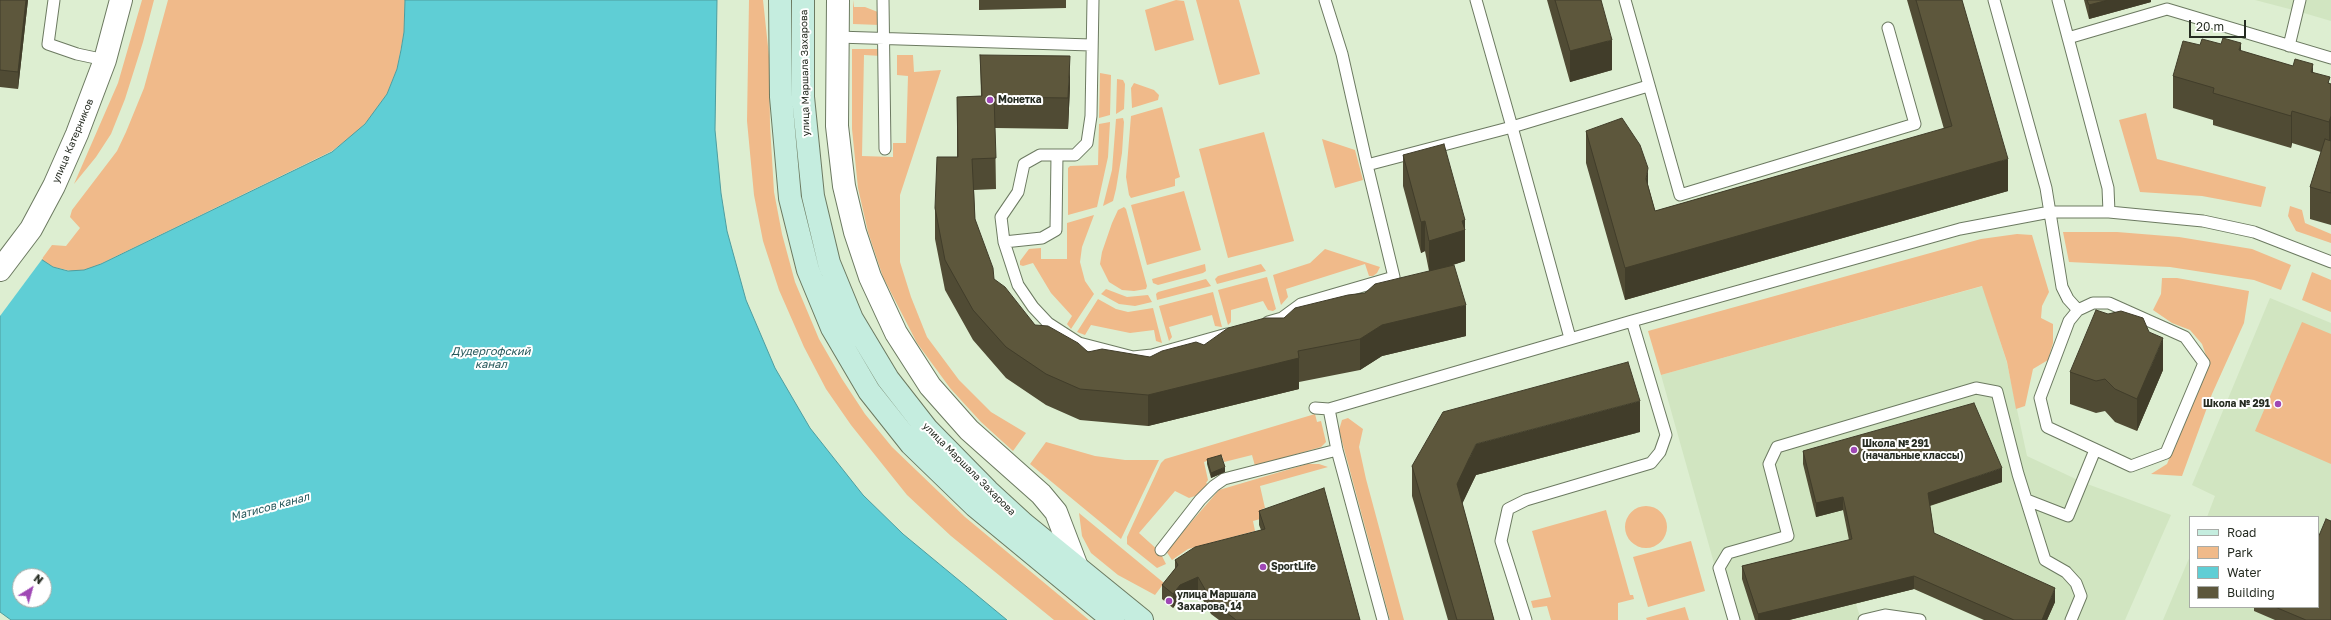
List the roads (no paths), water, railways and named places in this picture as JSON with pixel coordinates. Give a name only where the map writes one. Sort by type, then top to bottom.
[{"type":"street","name":"улица Катерников","points":[[0,270],[31,229],[57,180],[105,60],[121,0]]},
{"type":"street","name":"улица Маршала Захарова","points":[[780,0],[781,97],[790,198],[808,270],[832,328],[869,391],[911,444],[975,506],[1113,620]]},
{"type":"street","name":"улица Маршала Захарова","points":[[803,0],[803,97],[813,196],[829,263],[852,318],[888,379],[927,429],[988,491],[1142,620]]},
{"type":"street","points":[[838,0],[837,126],[844,186],[855,232],[870,277],[896,333],[930,386],[969,430],[1041,494],[1056,512],[1077,567]]},
{"type":"lane","points":[[54,0],[48,44],[77,54],[105,60]]},
{"type":"lane","points":[[883,0],[885,39],[885,149]]},
{"type":"lane","points":[[1093,0],[1090,124],[1087,143],[1075,154],[1040,155],[1024,164],[1018,192],[1001,217],[1004,242],[1018,285],[1033,307],[1048,322],[1079,343],[1133,357],[1169,351],[1236,332]]},
{"type":"lane","points":[[1259,325],[1282,318],[1300,304],[1394,277],[1342,54],[1326,0]]},
{"type":"lane","points":[[1476,0],[1570,338]]},
{"type":"lane","points":[[1625,0],[1648,86],[1680,195],[1915,124],[1888,28]]},
{"type":"lane","points":[[1994,0],[2030,125],[2050,212],[2062,287],[2068,299],[2078,310]]},
{"type":"lane","points":[[2058,0],[2108,188],[2108,212]]},
{"type":"lane","points":[[2289,46],[2300,0]]},
{"type":"lane","points":[[2068,38],[2166,4],[2289,46],[2331,58]]},
{"type":"lane","points":[[838,38],[1091,45]]},
{"type":"lane","points":[[1367,165],[1512,127],[1648,86]]},
{"type":"lane","points":[[1004,242],[1042,238],[1056,230],[1057,155]]},
{"type":"lane","points":[[1315,408],[1329,409],[1570,338],[1960,229],[2050,212],[2108,212],[2203,222],[2254,232],[2331,262]]},
{"type":"lane","points":[[2093,303],[2109,303],[2185,337],[2204,363],[2166,452],[2131,466],[2047,427],[2040,398],[2069,321],[2078,310],[2093,303]]},
{"type":"lane","points":[[1526,620],[1502,541],[1508,509],[1526,500],[1651,463],[1660,452],[1666,435],[1632,321]]},
{"type":"lane","points":[[1734,620],[1719,568],[1728,553],[1788,536],[1769,464],[1777,447],[1976,388],[1997,392],[2045,560],[2066,572],[2076,583],[2081,596],[2071,620]]},
{"type":"lane","points":[[1329,409],[1337,450],[1383,620]]},
{"type":"lane","points":[[1161,550],[1200,500],[1224,479],[1337,450]]},
{"type":"lane","points":[[2027,500],[2068,516],[2095,450]]},
{"type":"lane","points":[[1864,620],[1885,615],[1920,620]]},
{"type":"water","name":"Дудергофский канал","points":[[405,0],[717,0],[715,130],[721,193],[727,231],[746,300],[775,368],[810,428],[863,495],[903,534],[1007,620],[11,620],[0,612],[0,232],[53,267],[68,271],[84,270],[101,264],[332,152],[365,124],[387,94],[397,69],[404,32]]},
{"type":"place","name":"Монетка","points":[[990,100]]},
{"type":"place","name":"Школа № 291","points":[[2278,404]]},
{"type":"place","name":"Школа № 291 (начальные классы)","points":[[1854,450]]},
{"type":"place","name":"SportLife","points":[[1263,567]]},
{"type":"place","name":"улица Маршала Захарова, 14","points":[[1169,601]]},
{"type":"water label","name":"Матисов канал","points":[[270,507]]}]
